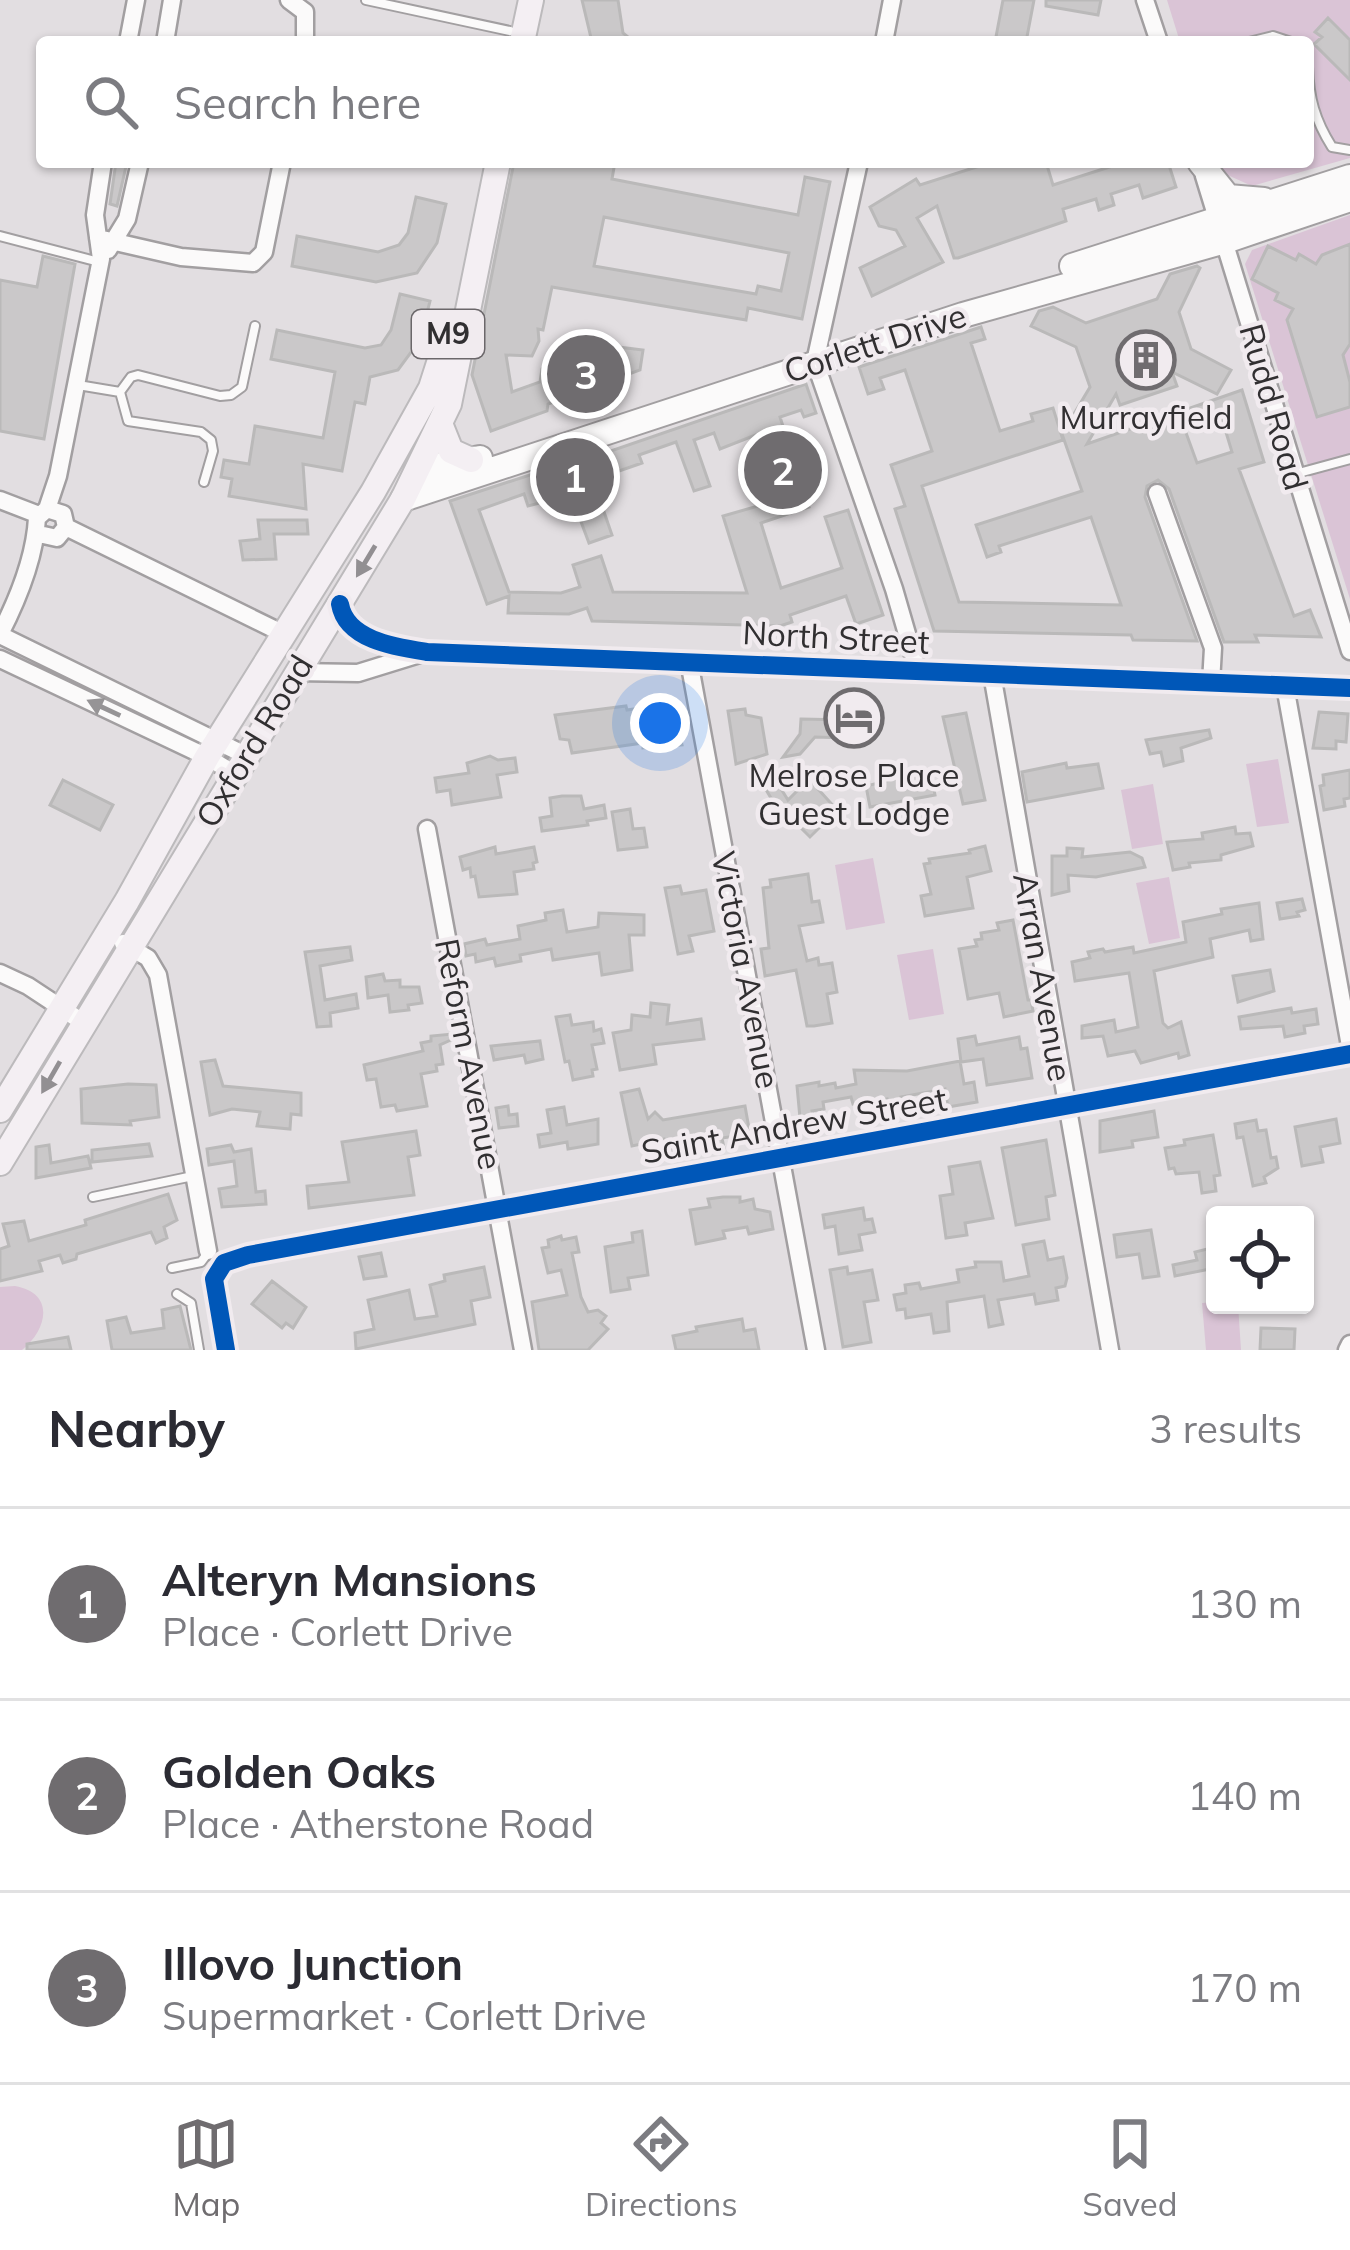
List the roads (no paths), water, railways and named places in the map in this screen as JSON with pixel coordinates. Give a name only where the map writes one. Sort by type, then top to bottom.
[{"type":"main road","points":[[513,36],[516,0]]},
{"type":"main road","points":[[514,36],[531,0]]},
{"type":"main road","name":"Oxford Road","points":[[2,1156],[92,985],[107,935],[213,748],[373,492],[436,375],[482,168]]},
{"type":"main road","name":"Oxford Road","points":[[92,985],[131,947],[403,500],[441,426],[497,168]]},
{"type":"main road","points":[[1205,168],[1228,196],[1246,201],[1289,197]]},
{"type":"main road","name":"Corlett Drive","points":[[1221,231],[1289,197],[1350,177]]},
{"type":"main road","name":"Corlett Drive","points":[[418,470],[471,460],[1221,231],[1350,199]]},
{"type":"main road","name":"Corlett Drive","points":[[403,500],[610,434],[818,353]]},
{"type":"main road","points":[[441,426],[451,451],[471,460]]},
{"type":"main road","points":[[373,492],[394,475],[418,470]]},
{"type":"main road","points":[[127,901],[149,915]]},
{"type":"main road","name":"Oxford Road","points":[[0,1110],[74,1017]]},
{"type":"street","points":[[129,36],[136,0]]},
{"type":"street","points":[[166,36],[172,0]]},
{"type":"street","points":[[289,0],[305,12],[305,36]]},
{"type":"street","points":[[885,36],[892,0]]},
{"type":"street","points":[[1145,0],[1157,36]]},
{"type":"street","points":[[102,168],[95,206],[103,251],[49,524],[0,634],[240,764]]},
{"type":"street","points":[[103,251],[127,219],[139,168]]},
{"type":"street","points":[[103,251],[254,263],[264,252],[281,168]]},
{"type":"street","points":[[858,168],[818,353],[918,672]]},
{"type":"street","name":"Rudd Road","points":[[1202,168],[1350,651]]},
{"type":"street","points":[[1157,493],[1213,648],[1211,683]]},
{"type":"street","points":[[8,504],[286,635]]},
{"type":"street","points":[[340,604],[347,626],[370,637],[378,651],[370,671]]},
{"type":"street","name":"North Street","points":[[370,637],[427,652],[1350,688]]},
{"type":"street","name":"North Street","points":[[295,672],[370,671],[427,652]]},
{"type":"street","points":[[0,659],[213,748]]},
{"type":"street","name":"Victoria Avenue","points":[[689,661],[816,1350]]},
{"type":"street","name":"Arran Avenue","points":[[992,674],[1110,1350]]},
{"type":"street","points":[[1285,686],[1350,1050]]},
{"type":"street","name":"Reform Avenue","points":[[427,829],[523,1350]]},
{"type":"street","points":[[107,935],[152,963],[158,975],[208,1251]]},
{"type":"street","points":[[0,973],[74,1017]]},
{"type":"street","name":"Saint Andrew Street","points":[[226,1350],[214,1279],[224,1263],[248,1255],[1065,1108],[1350,1050]]},
{"type":"lane","points":[[366,0],[505,36]]},
{"type":"lane","points":[[1314,116],[1332,147],[1350,150]]},
{"type":"lane","points":[[0,236],[103,251]]},
{"type":"lane","points":[[204,482],[213,451],[211,440],[201,432],[128,421],[120,392],[131,376],[138,375],[231,395],[242,387],[256,326]]},
{"type":"lane","points":[[77,385],[120,392]]},
{"type":"lane","points":[[1294,475],[1350,460]]},
{"type":"lane","points":[[93,1196],[194,1176]]},
{"type":"lane","points":[[172,1268],[201,1262],[208,1251]]},
{"type":"lane","points":[[177,1294],[191,1303],[199,1350]]},
{"type":"place","name":"Murrayfield","points":[[1146,360]]},
{"type":"place","name":"Illovo Junction","points":[[586,374]]},
{"type":"place","name":"Golden Oaks","points":[[783,470]]},
{"type":"place","name":"Alteryn Mansions","points":[[575,477]]},
{"type":"place","name":"Melrose Place Guest Lodge","points":[[854,718]]}]
